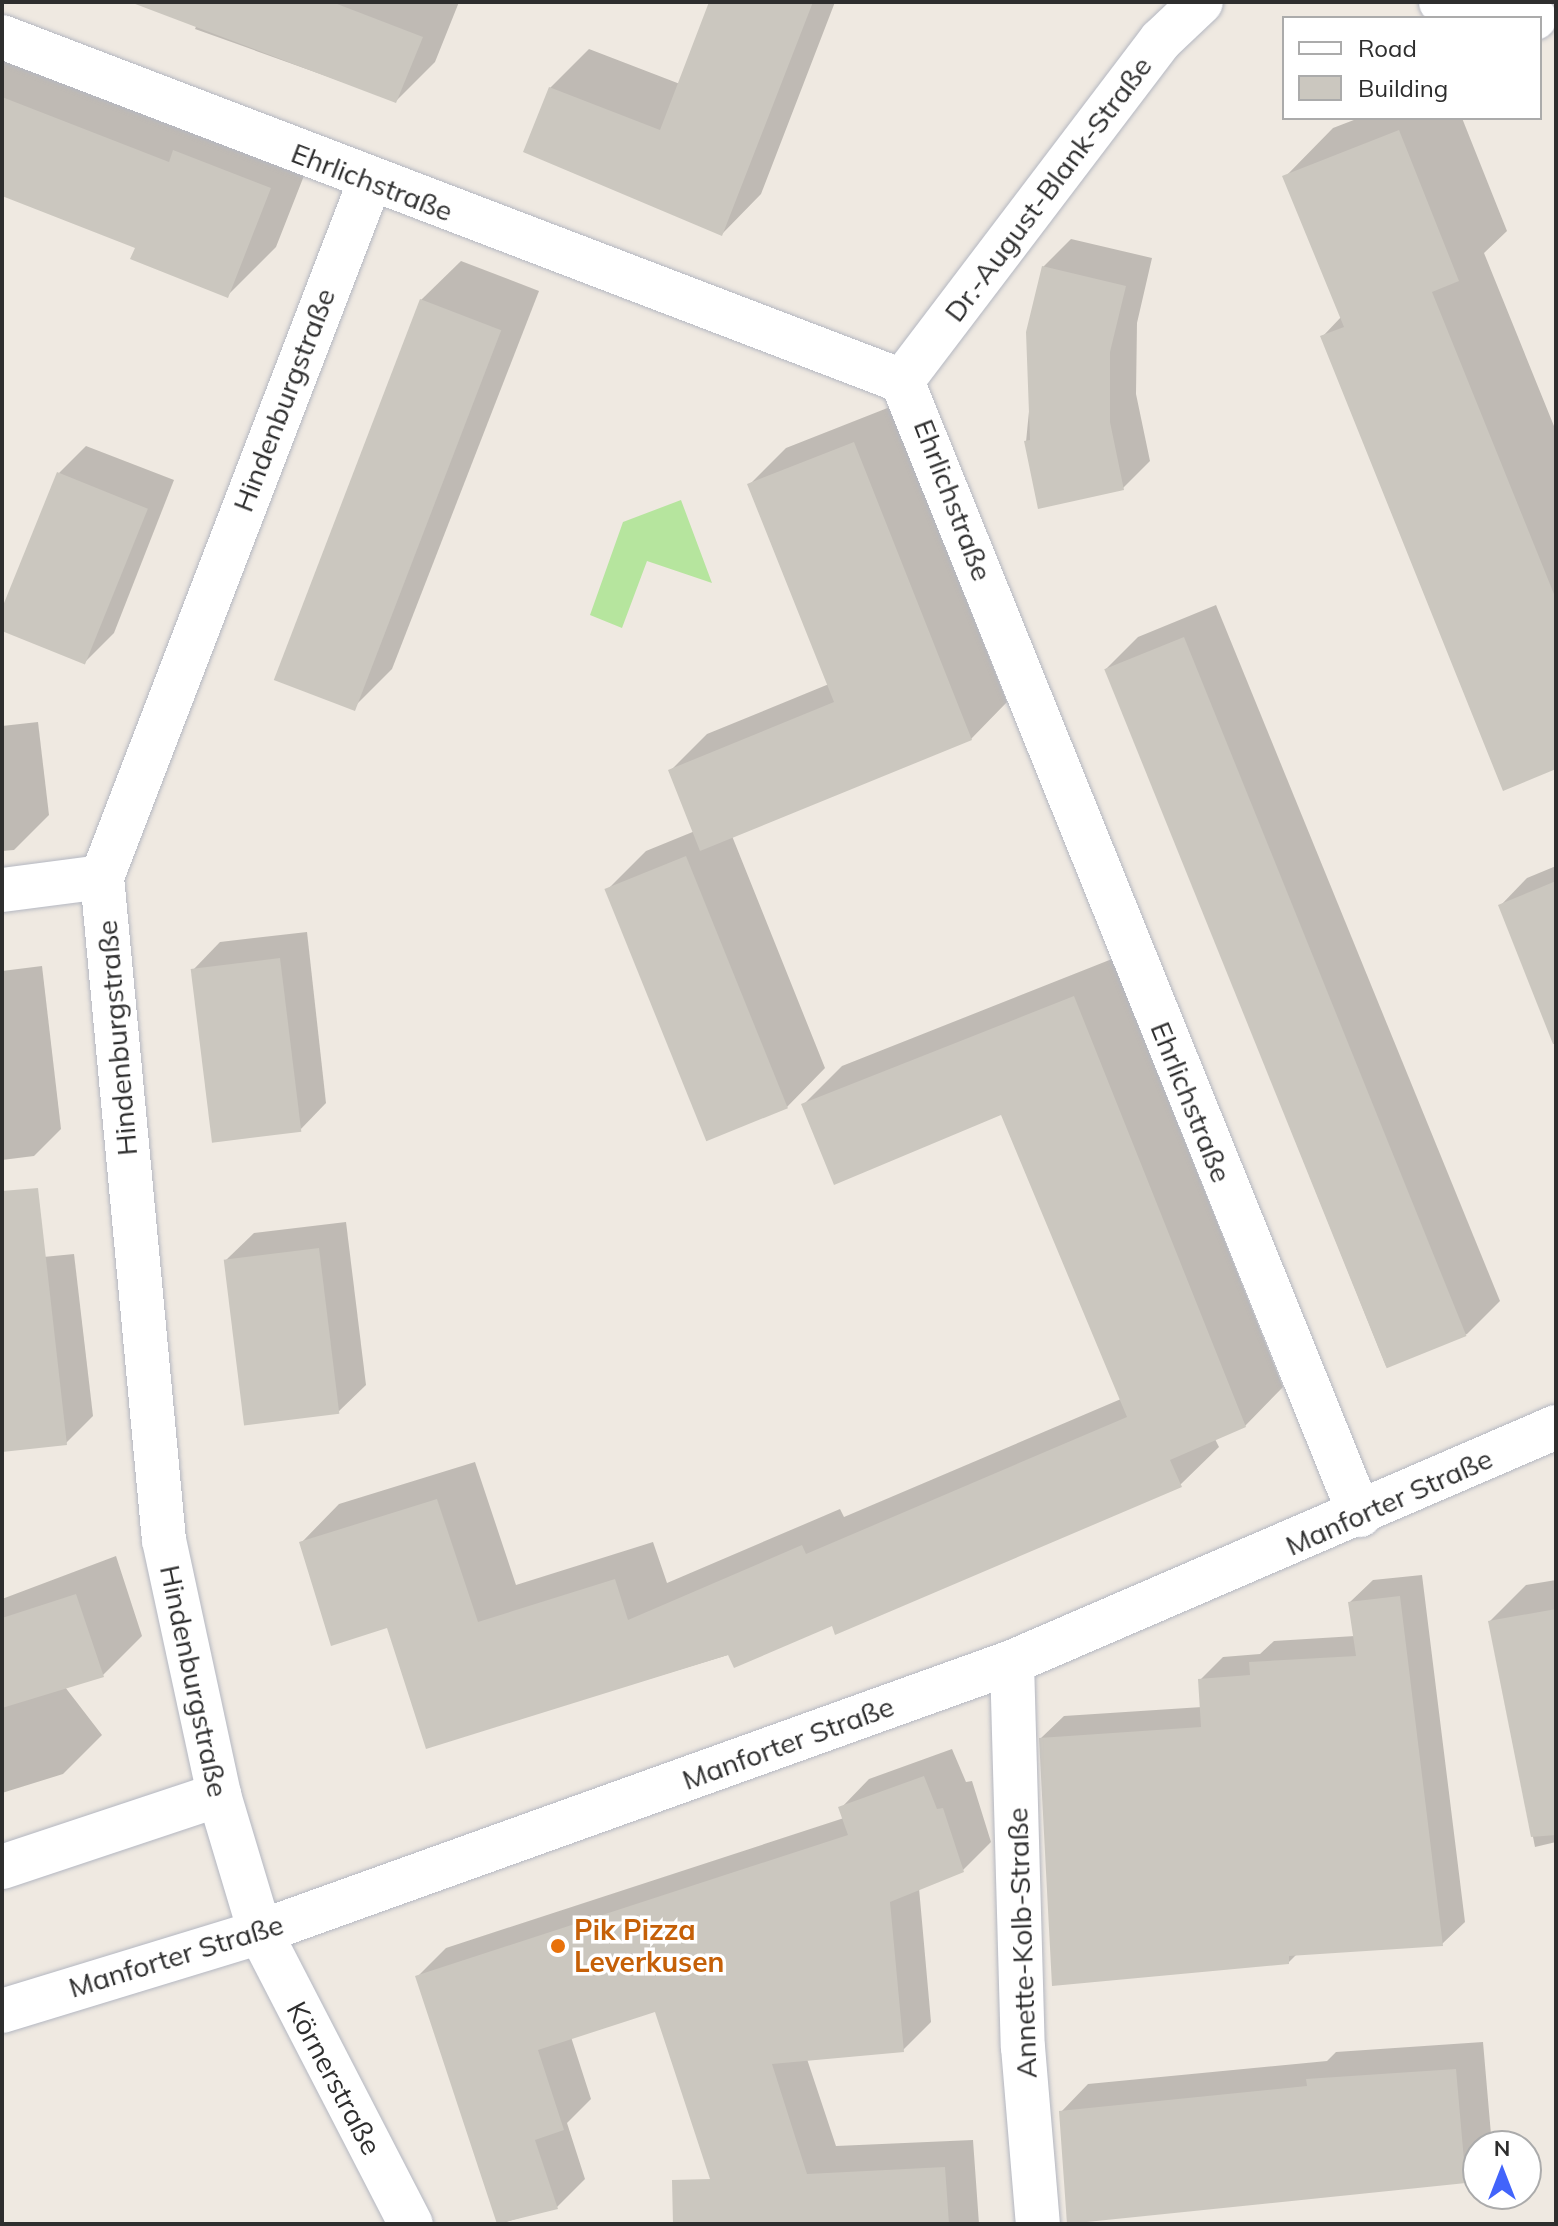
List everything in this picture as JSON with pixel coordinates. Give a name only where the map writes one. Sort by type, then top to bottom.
[{"type":"street","name":"Dr.-August-Blank-Straße","points":[[902,381],[1161,40],[1201,2]]},
{"type":"street","points":[[1441,2],[1526,16]]},
{"type":"street","name":"Ehrlichstraße","points":[[2,37],[370,181],[902,381],[1360,1515]]},
{"type":"street","name":"Hindenburgstraße","points":[[260,1932],[219,1795],[164,1540],[102,877],[370,181]]},
{"type":"street","points":[[2,890],[102,877]]},
{"type":"street","name":"Manforter Straße","points":[[2,2011],[260,1932],[1012,1662],[1360,1515],[1556,1427]]},
{"type":"street","name":"Annette-Kolb-Straße","points":[[1012,1662],[1023,2047],[1038,2224]]},
{"type":"street","points":[[2,1867],[219,1795]]},
{"type":"street","name":"Körnerstraße","points":[[260,1932],[411,2224]]},
{"type":"green space","points":[[681,500],[712,583],[647,561],[622,628],[590,615],[623,522]]},
{"type":"building","points":[[130,2],[332,2],[423,37],[396,103]]},
{"type":"building","points":[[709,2],[813,2],[722,236],[523,152],[549,87],[660,130]]},
{"type":"building","points":[[2,97],[169,162],[173,150],[271,188],[228,298],[130,259],[135,248],[2,196]]},
{"type":"building","points":[[1399,130],[1459,281],[1432,292],[1556,599],[1556,769],[1503,791],[1320,336],[1344,327],[1282,176]]},
{"type":"building","points":[[1042,266],[1126,286],[1110,352],[1110,422],[1124,490],[1038,509],[1024,441],[1030,440],[1026,332]]},
{"type":"building","points":[[420,299],[501,330],[355,711],[274,680]]},
{"type":"building","points":[[854,442],[972,740],[700,851],[668,770],[834,702],[747,484]]},
{"type":"building","points":[[57,472],[148,509],[85,664],[2,631],[2,608]]},
{"type":"building","points":[[1184,637],[1466,1336],[1387,1368],[1104,669]]},
{"type":"building","points":[[686,856],[788,1108],[706,1141],[604,889]]},
{"type":"building","points":[[1556,881],[1556,1044],[1553,1044],[1498,905]]},
{"type":"building","points":[[280,958],[301,1132],[212,1143],[191,969]]},
{"type":"building","points":[[1074,996],[1246,1427],[1170,1460],[1182,1487],[835,1635],[832,1626],[734,1668],[728,1655],[426,1749],[387,1628],[331,1646],[299,1542],[437,1499],[478,1622],[615,1579],[628,1620],[802,1545],[806,1554],[1127,1417],[1001,1115],[834,1185],[801,1104]]},
{"type":"building","points":[[38,1188],[67,1445],[2,1452],[2,1191]]},
{"type":"building","points":[[319,1248],[339,1414],[244,1425],[224,1260]]},
{"type":"building","points":[[76,1594],[104,1677],[2,1708],[2,1618]]},
{"type":"building","points":[[1400,1596],[1443,1946],[1289,1956],[1289,1964],[1052,1986],[1039,1738],[1201,1727],[1198,1679],[1250,1675],[1249,1662],[1356,1656],[1348,1602]]},
{"type":"building","points":[[1556,1609],[1556,1835],[1531,1837],[1488,1621]]},
{"type":"building","points":[[924,1776],[937,1809],[943,1808],[964,1872],[890,1902],[904,2052],[772,2064],[807,2174],[945,2167],[949,2224],[673,2224],[672,2180],[710,2179],[655,2012],[538,2050],[564,2130],[535,2140],[558,2209],[497,2224],[415,1976],[848,1835],[838,1807]]},
{"type":"building","points":[[1456,2069],[1462,2137],[1462,2183],[1067,2224],[1059,2111],[1307,2086],[1306,2079]]},
{"type":"place","name":"Pik Pizza Leverkusen","points":[[558,1946]]}]
